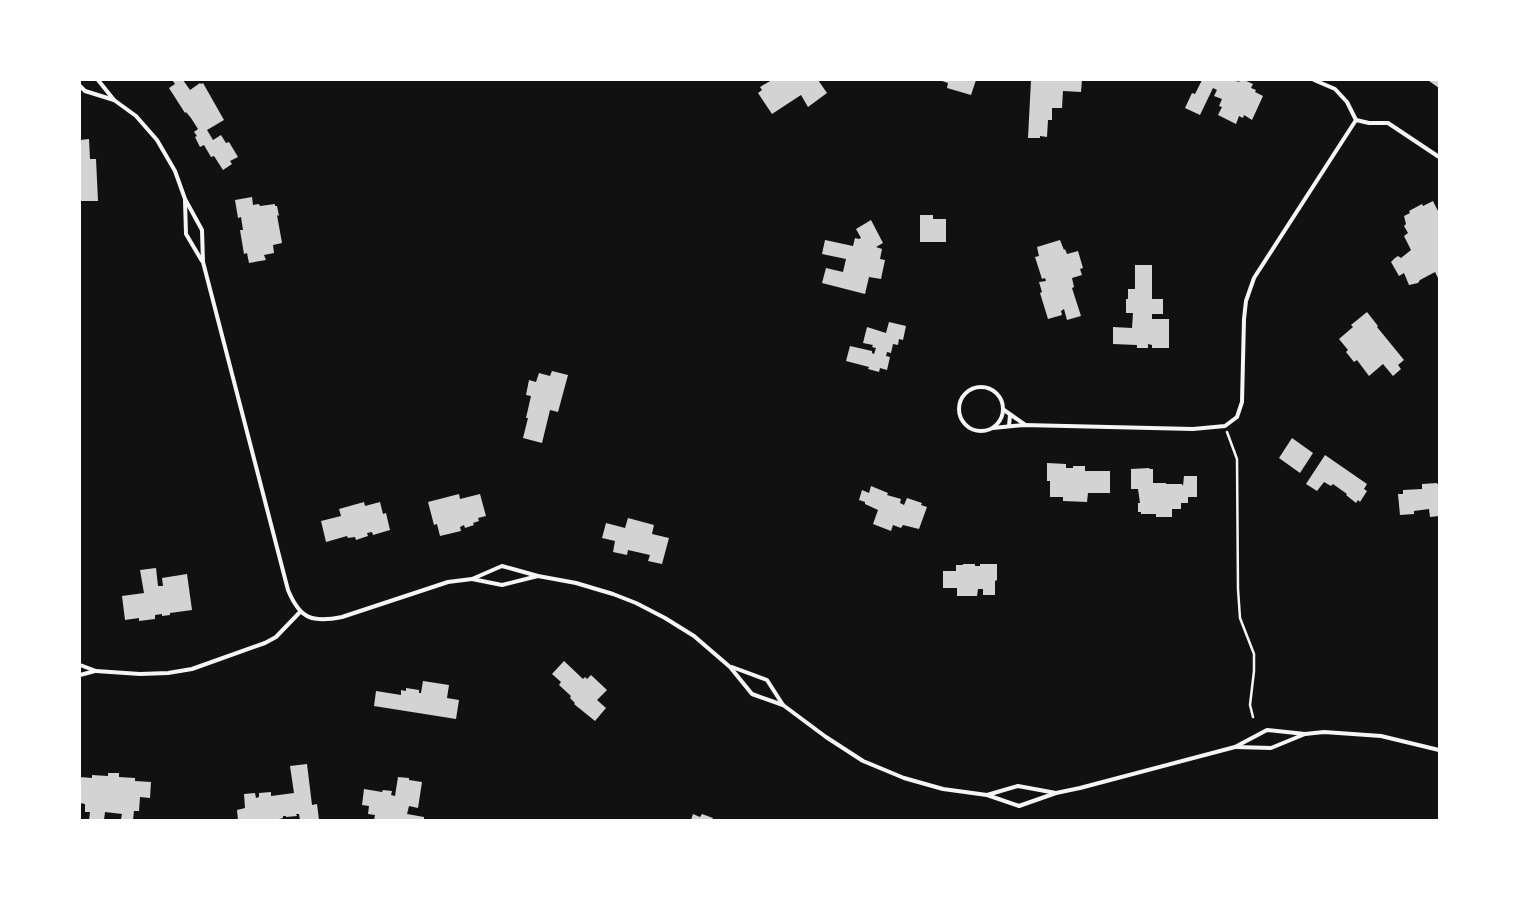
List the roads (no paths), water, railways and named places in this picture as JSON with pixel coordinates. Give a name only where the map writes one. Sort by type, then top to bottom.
[{"type":"street","points":[[98,80],[114,100],[136,116],[157,140],[175,172],[185,199],[202,230],[203,262],[288,590],[300,612],[312,618],[324,620],[342,617],[448,582],[472,579],[502,566],[538,576],[582,584],[609,592],[636,603],[665,618],[694,636],[730,666],[752,694],[783,705],[826,737],[863,761],[904,778],[943,789],[987,795],[1019,806],[1056,793],[1235,747],[1267,730],[1305,734],[1324,732],[1381,736],[1439,750]]},
{"type":"street","points":[[1314,80],[1335,89],[1347,102],[1356,120]]},
{"type":"street","points":[[80,86],[85,91],[114,100]]},
{"type":"street","points":[[1356,120],[1369,123],[1388,123],[1439,157]]},
{"type":"street","points":[[993,428],[1024,425],[1192,429],[1225,426],[1237,416],[1242,402],[1244,319],[1246,301],[1254,278],[1356,120]]},
{"type":"street","points":[[185,199],[186,234],[203,262]]},
{"type":"street","points":[[185,211],[192,210]]},
{"type":"street","points":[[988,387],[1000,396],[1004,410],[1002,418],[993,428],[986,431],[972,429],[966,425],[959,412],[962,398],[973,388],[988,387]]},
{"type":"street","points":[[1004,410],[1024,425]]},
{"type":"street","points":[[1009,426],[1010,415]]},
{"type":"street","points":[[472,579],[502,585],[538,576]]},
{"type":"street","points":[[80,665],[96,671],[140,674],[168,673],[192,669],[265,643],[276,637],[300,612]]},
{"type":"street","points":[[730,666],[767,680],[783,705]]},
{"type":"street","points":[[80,675],[96,671]]},
{"type":"street","points":[[1235,747],[1271,748],[1305,734]]},
{"type":"street","points":[[987,795],[1018,786],[1056,793]]}]
